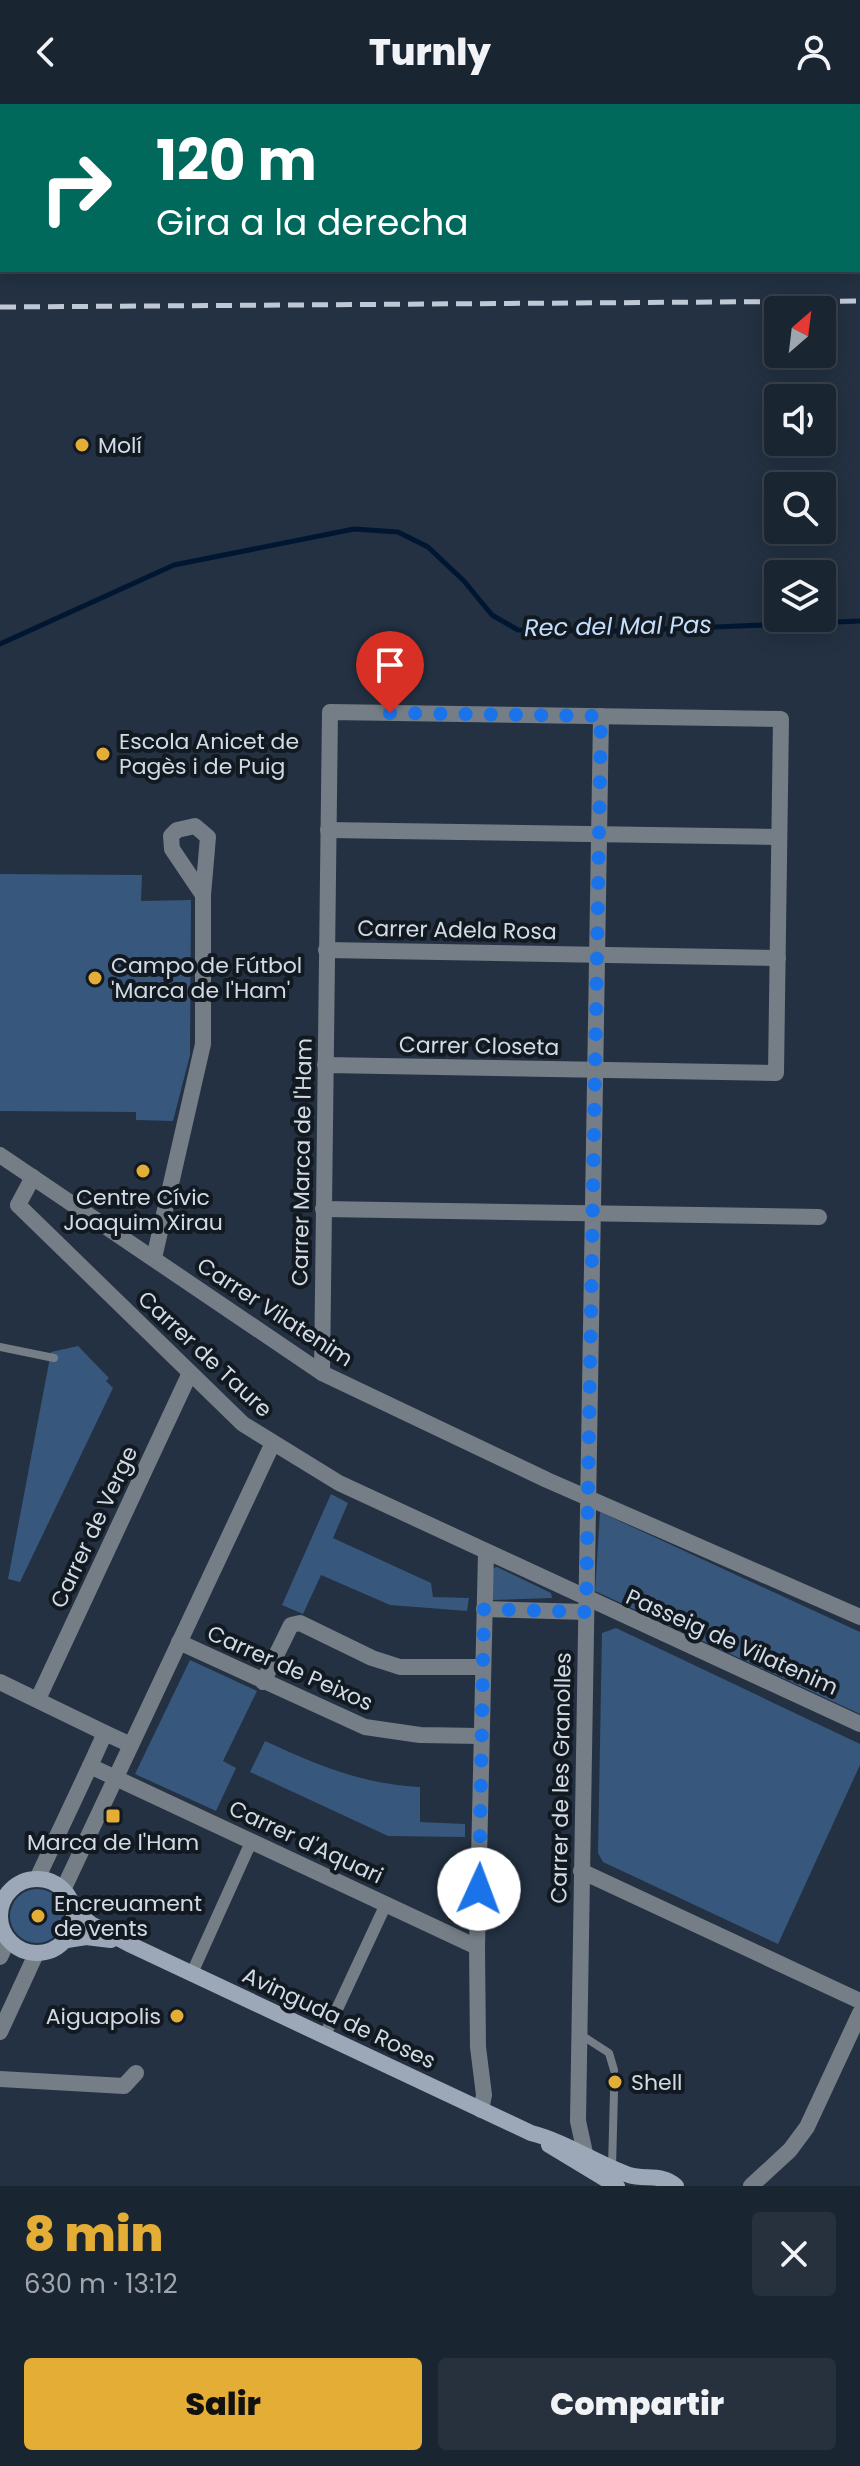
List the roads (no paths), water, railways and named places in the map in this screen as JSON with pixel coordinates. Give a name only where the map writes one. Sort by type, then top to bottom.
[{"type":"main road","points":[[0,1876],[19,1882],[37,1879],[63,1890],[76,1912],[67,1940],[58,1948],[36,1954],[22,1951],[8,1940],[0,1921],[4,1899],[19,1882]]},
{"type":"main road","name":"Avinguda de Roses","points":[[76,1912],[91,1924],[129,1944],[531,2133]]},
{"type":"main road","name":"Avinguda de Roses","points":[[67,1940],[99,1937],[129,1944]]},
{"type":"main road","points":[[531,2133],[554,2139],[636,2177],[654,2177],[676,2186]]},
{"type":"main road","points":[[531,2133],[617,2186]]},
{"type":"main road","points":[[636,2186],[654,2177]]},
{"type":"street","name":"Carrer Marca de l'Ham","points":[[322,1373],[330,712],[601,716]]},
{"type":"street","points":[[601,716],[781,719],[778,958]]},
{"type":"street","name":"Carrer de les Granolles","points":[[585,2153],[578,2121],[601,716]]},
{"type":"street","points":[[328,830],[779,837]]},
{"type":"street","points":[[154,1258],[203,1044],[203,895]]},
{"type":"street","name":"Carrer Adela Rosa","points":[[326,950],[778,958]]},
{"type":"street","name":"Carrer Closeta","points":[[325,1065],[776,1073],[778,958]]},
{"type":"street","name":"Carrer Vilatenim","points":[[0,1155],[322,1373],[587,1496]]},
{"type":"street","points":[[0,1203],[18,1205],[33,1177]]},
{"type":"street","name":"Carrer de Taure","points":[[18,1205],[243,1424],[272,1445],[339,1483],[486,1552],[586,1606]]},
{"type":"street","points":[[323,1209],[819,1217]]},
{"type":"street","name":"Carrer de Verge","points":[[38,1699],[190,1373]]},
{"type":"street","points":[[63,1890],[272,1445]]},
{"type":"street","points":[[587,1496],[860,1617]]},
{"type":"street","points":[[481,2110],[484,2095],[478,2047],[477,1947],[486,1552]]},
{"type":"street","points":[[484,1609],[586,1606]]},
{"type":"street","name":"Passeig de Vilatenim","points":[[586,1606],[860,1724]]},
{"type":"street","points":[[263,1682],[291,1625],[300,1623],[372,1658],[400,1667],[482,1667]]},
{"type":"street","name":"Carrer de Peixos","points":[[179,1642],[365,1727],[420,1735],[480,1736]]},
{"type":"street","points":[[0,1682],[131,1745]]},
{"type":"street","points":[[37,1879],[105,1733]]},
{"type":"street","points":[[90,1766],[116,1778]]},
{"type":"street","name":"Carrer d'Aquari","points":[[116,1778],[477,1947]]},
{"type":"street","points":[[192,1973],[252,1840]]},
{"type":"street","points":[[581,1871],[860,2001]]},
{"type":"street","points":[[325,2035],[386,1904]]},
{"type":"street","points":[[0,1957],[8,1940]]},
{"type":"street","points":[[0,2032],[36,1954]]},
{"type":"street","points":[[751,2186],[799,2140],[860,2013]]},
{"type":"street","points":[[0,2079],[124,2086],[136,2073]]},
{"type":"street","points":[[554,2139],[578,2121]]},
{"type":"lane","points":[[0,1347],[54,1358]]},
{"type":"lane","points":[[579,2034],[609,2053],[614,2070]]},
{"type":"lane","points":[[612,2167],[614,2092]]},
{"type":"waterway","name":"Rec del Mal Pas","points":[[0,644],[174,565],[354,529],[398,532],[428,547],[464,581],[492,615],[518,630],[616,631],[860,621]]},
{"type":"railway","points":[[0,307],[860,301]]},
{"type":"place","name":"Molí","points":[[82,445]]},
{"type":"place","name":"Escola Anicet de Pagès i de Puig","points":[[103,754]]},
{"type":"place","name":"Campo de Fútbol 'Marca de l'Ham'","points":[[95,978]]},
{"type":"place","name":"Centre Cívic Joaquim Xirau","points":[[143,1171]]},
{"type":"place","name":"Marca de l'Ham","points":[[113,1816]]},
{"type":"place","name":"Encreuament de vents","points":[[38,1916]]},
{"type":"place","name":"Aiguapolis","points":[[177,2016]]},
{"type":"place","name":"Shell","points":[[615,2082]]}]
